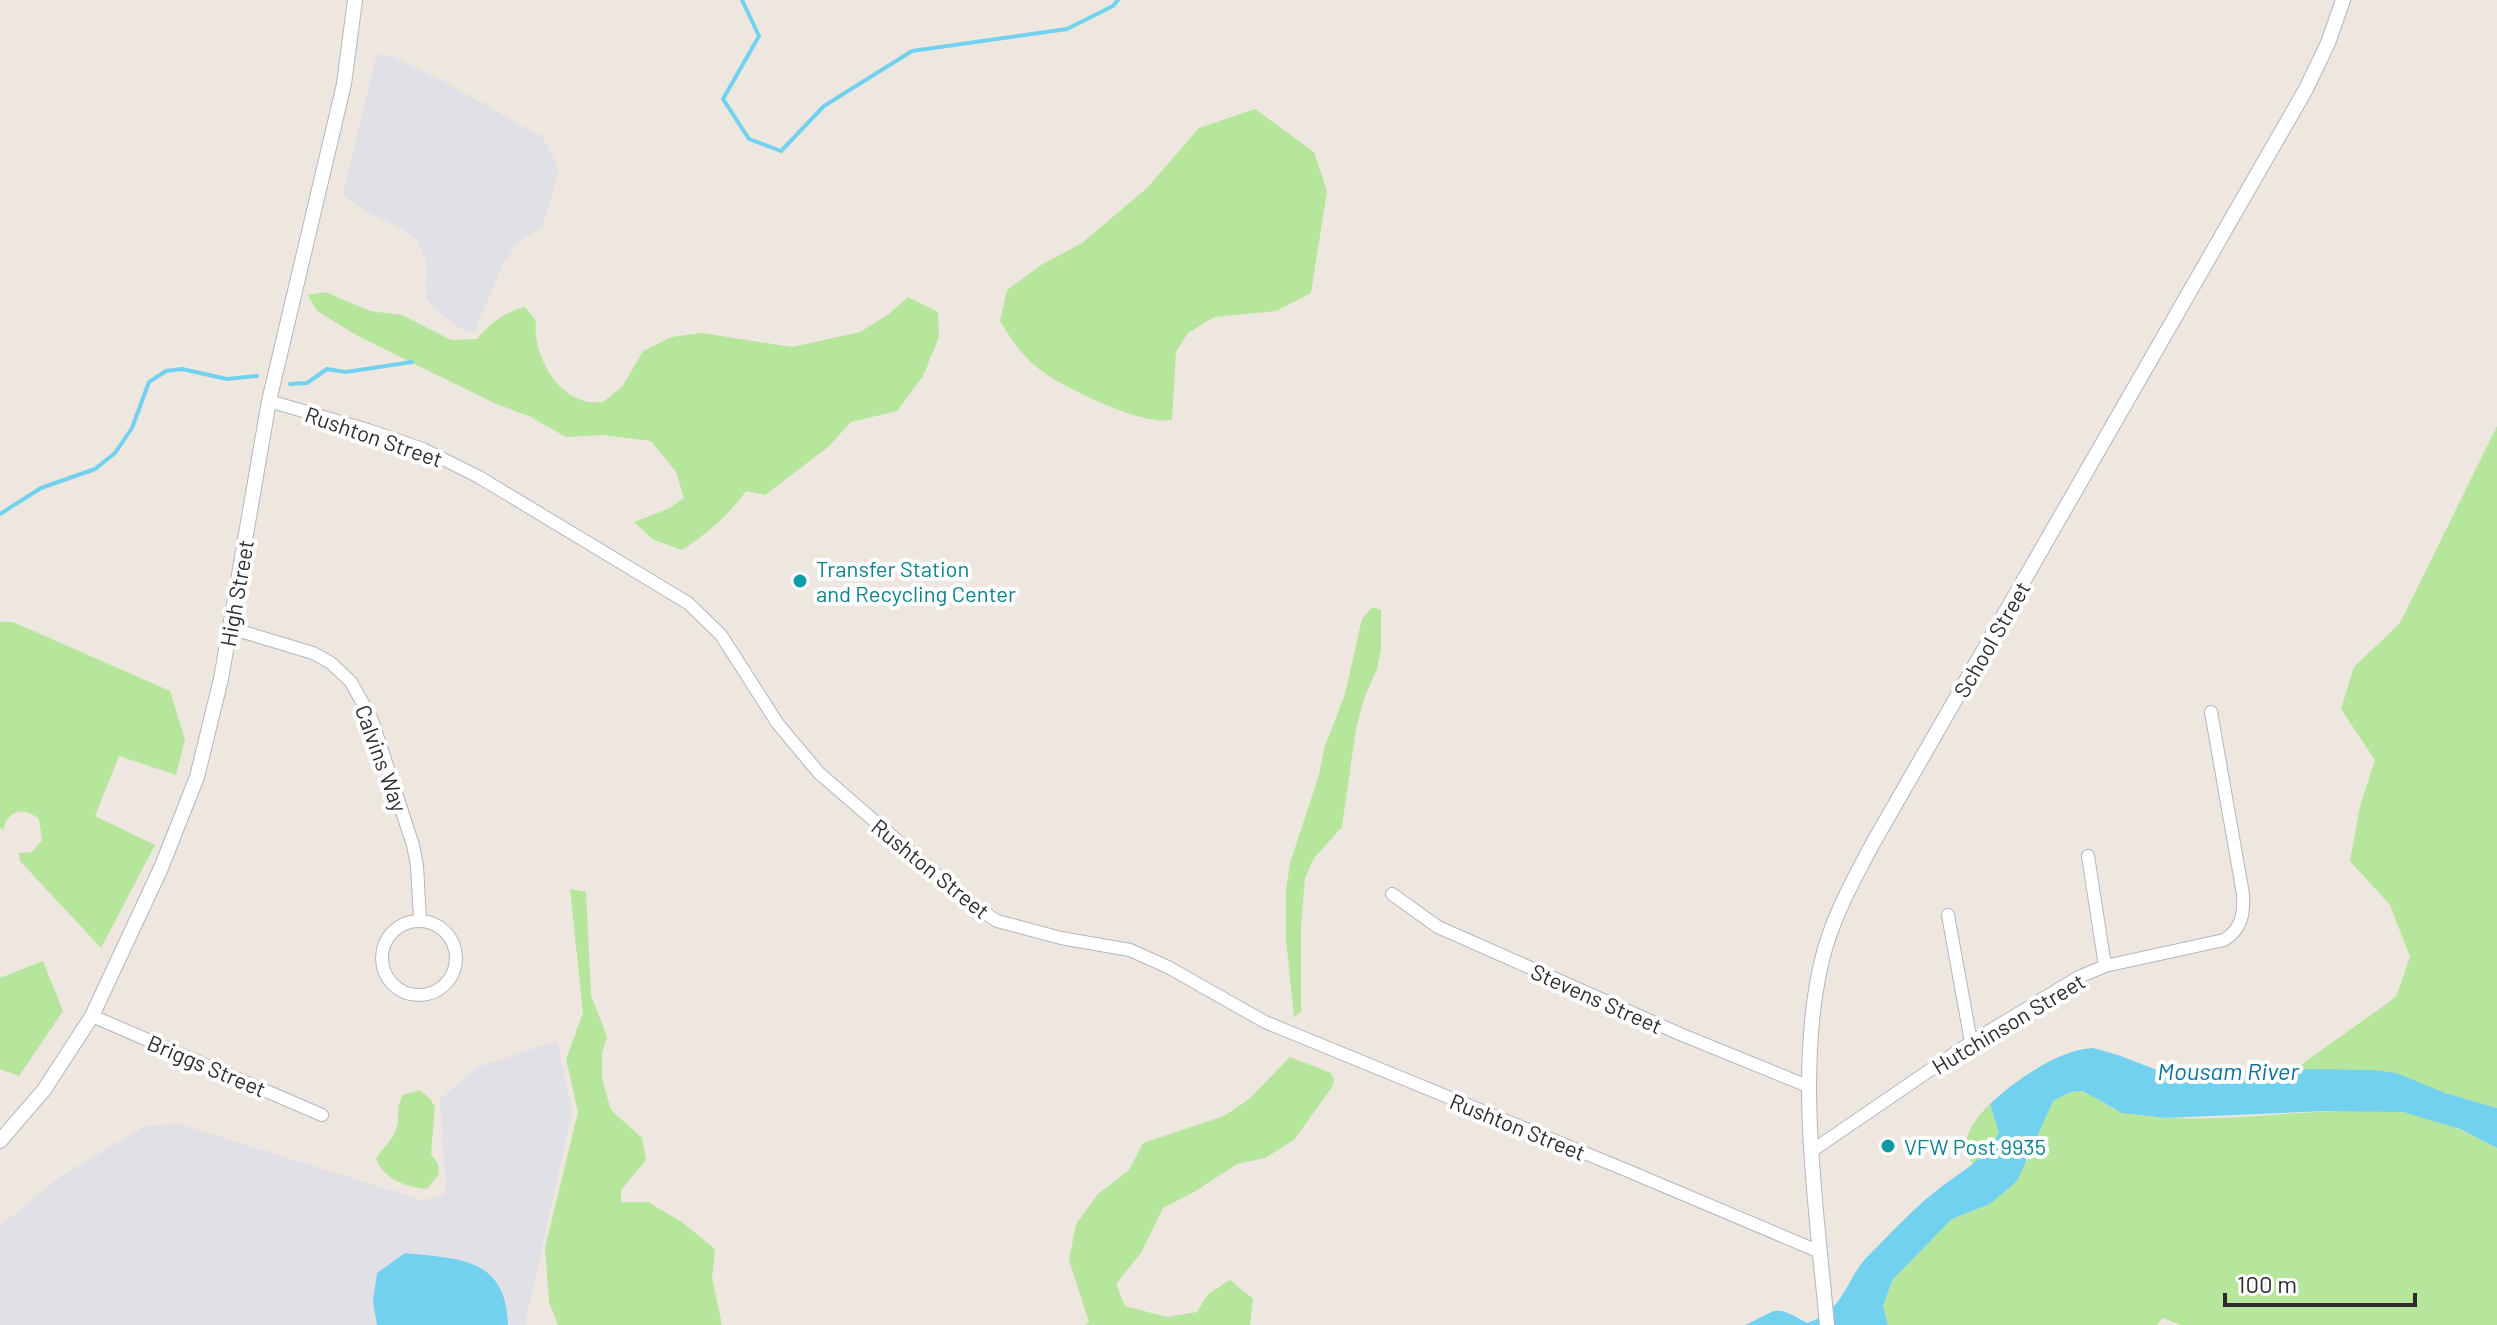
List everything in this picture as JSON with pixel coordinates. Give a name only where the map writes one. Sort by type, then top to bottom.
[{"type":"street","name":"High Street","points":[[0,1141],[44,1090],[92,1016],[161,868],[197,777],[212,723],[269,401],[344,84],[355,0]]},
{"type":"street","name":"School Street","points":[[1827,1325],[1813,1150],[1810,1048],[1816,988],[1827,943],[1846,894],[2306,89],[2328,43],[2343,0]]},
{"type":"street","name":"Rushton Street","points":[[269,401],[368,430],[436,455],[479,477],[688,603],[721,635],[778,724],[819,773],[967,901],[997,921],[1061,938],[1130,950],[1168,967],[1265,1022],[1820,1252]]},
{"type":"street","name":"Calvins Way","points":[[230,628],[313,653],[345,675],[357,691],[372,720],[413,845],[420,920]]},
{"type":"street","name":"Hutchinson Street","points":[[1813,1150],[2038,1000],[2105,966],[2224,940],[2240,926],[2243,894],[2211,712]]},
{"type":"street","points":[[2088,856],[2105,966]]},
{"type":"street","name":"Stevens Street","points":[[1392,894],[1438,927],[1671,1030],[1810,1087]]},
{"type":"street","points":[[1948,915],[1971,1042]]},
{"type":"street","points":[[420,920],[431,922],[449,937],[456,963],[446,984],[432,992],[417,995],[402,990],[390,981],[382,959],[384,944],[392,931],[405,923],[420,920]]},
{"type":"street","name":"Briggs Street","points":[[92,1016],[322,1115]]},
{"type":"shaded area","points":[[383,54],[445,82],[543,138],[555,160],[558,173],[543,226],[520,241],[504,262],[474,332],[463,330],[426,299],[427,263],[417,240],[343,195],[375,60]]},
{"type":"shaded area","points":[[557,1041],[572,1112],[525,1325],[0,1325],[0,1226],[61,1176],[146,1126],[179,1124],[425,1201],[446,1193],[440,1099],[478,1067]]},
{"type":"green space","points":[[1255,109],[1314,152],[1327,191],[1311,293],[1276,311],[1214,317],[1188,333],[1176,352],[1172,419],[1144,418],[1104,404],[1065,385],[1033,364],[1000,321],[1007,290],[1041,265],[1082,243],[1147,188],[1199,128]]},
{"type":"green space","points":[[325,292],[370,311],[402,315],[451,340],[477,339],[498,318],[525,307],[536,321],[537,345],[554,380],[573,396],[591,402],[603,402],[622,387],[643,351],[671,337],[702,333],[792,347],[860,332],[889,314],[908,297],[938,312],[939,337],[923,376],[897,411],[851,422],[828,447],[765,495],[746,491],[717,524],[682,550],[652,539],[634,522],[668,509],[684,498],[676,472],[651,441],[602,435],[566,437],[529,416],[494,403],[358,336],[317,311],[308,295]]},
{"type":"green space","points":[[2497,426],[2497,1108],[2445,1093],[2295,1069],[2396,997],[2410,957],[2390,905],[2350,861],[2360,806],[2375,760],[2341,709],[2354,667],[2400,623]]},
{"type":"green space","points":[[1372,607],[1381,610],[1381,649],[1356,729],[1342,827],[1314,858],[1305,878],[1301,924],[1301,1012],[1294,1017],[1286,939],[1286,891],[1290,863],[1319,775],[1324,749],[1345,694],[1362,619]]},
{"type":"green space","points":[[0,622],[13,622],[170,691],[185,740],[176,775],[119,756],[95,816],[155,845],[101,948],[20,861],[19,853],[32,852],[42,840],[39,819],[27,812],[16,812],[8,818],[3,831],[0,827]]},
{"type":"green space","points":[[570,889],[586,892],[591,995],[607,1037],[602,1053],[602,1079],[611,1110],[642,1138],[646,1160],[621,1190],[621,1202],[648,1202],[682,1222],[715,1249],[712,1278],[722,1325],[558,1325],[549,1302],[545,1248],[578,1112],[566,1059],[583,1013]]},
{"type":"green space","points":[[43,961],[63,1011],[19,1076],[0,1069],[0,978]]},
{"type":"green space","points":[[1290,1057],[1331,1073],[1334,1080],[1294,1140],[1265,1158],[1237,1164],[1163,1208],[1141,1253],[1116,1284],[1125,1306],[1167,1317],[1197,1312],[1208,1294],[1230,1280],[1253,1299],[1250,1325],[1085,1325],[1089,1322],[1069,1260],[1076,1224],[1098,1194],[1129,1170],[1143,1143],[1224,1116],[1249,1099]]},
{"type":"green space","points":[[420,1090],[435,1107],[431,1154],[438,1164],[439,1174],[427,1189],[389,1177],[376,1158],[395,1132],[403,1095]]},
{"type":"green space","points":[[2083,1091],[2121,1112],[2160,1117],[2228,1118],[2366,1110],[2400,1112],[2438,1121],[2497,1148],[2497,1325],[2181,1325],[2163,1318],[2157,1325],[1888,1325],[1883,1307],[1893,1279],[1952,1219],[1990,1204],[2027,1161],[2032,1143],[2053,1101],[2071,1092]]},
{"type":"green space","points":[[1990,1104],[1999,1133],[1991,1149],[1974,1165],[1967,1149],[1969,1133]]},
{"type":"water","points":[[2093,1048],[2157,1070],[2189,1073],[2295,1069],[2396,1073],[2445,1093],[2497,1108],[2497,1148],[2460,1129],[2403,1112],[2326,1111],[2166,1118],[2122,1113],[2083,1091],[2071,1092],[2053,1101],[2017,1181],[1990,1204],[1952,1219],[1893,1279],[1883,1306],[1888,1325],[1745,1325],[1776,1311],[1788,1313],[1807,1323],[1829,1311],[1868,1256],[1918,1206],[1971,1165],[1993,1143],[1999,1133],[1990,1104],[2052,1060]]},
{"type":"water","points":[[405,1253],[461,1260],[489,1274],[499,1286],[508,1325],[377,1325],[373,1302],[377,1273]]},
{"type":"waterway","points":[[742,0],[759,36],[723,99],[749,139],[781,151],[824,106],[912,51],[1067,29],[1113,6],[1118,0]]},
{"type":"waterway","points":[[290,384],[307,383],[327,369],[346,372],[412,362]]},
{"type":"waterway","points":[[0,514],[41,488],[95,469],[115,453],[132,428],[149,382],[166,371],[182,369],[227,379],[257,376]]},
{"type":"place","name":"Transfer Station and Recycling Center","points":[[800,581]]},
{"type":"place","name":"VFW Post 9935","points":[[1888,1146]]},
{"type":"water label","name":"Mousam River","points":[[2228,1070]]}]
